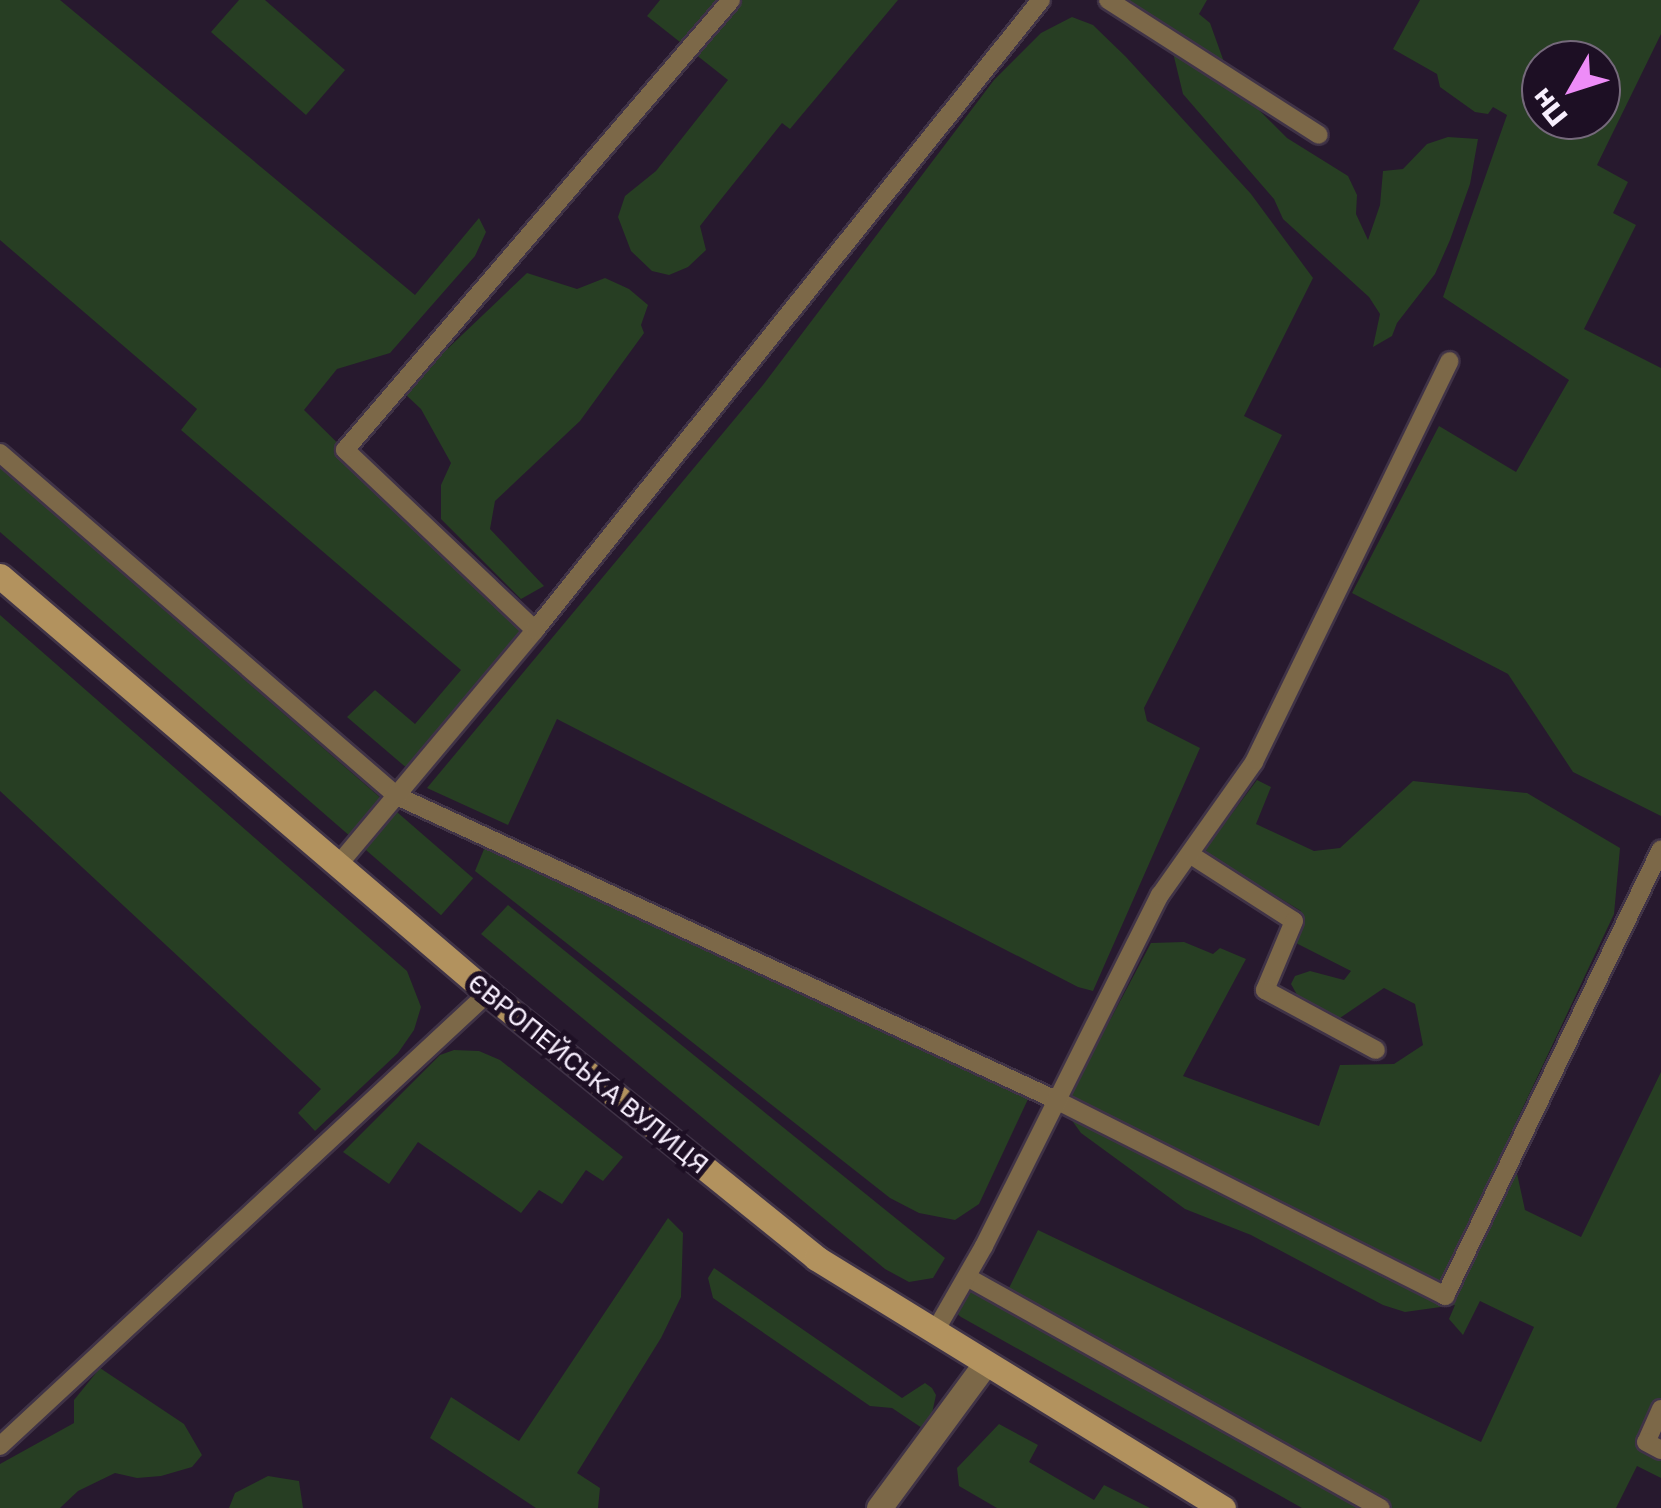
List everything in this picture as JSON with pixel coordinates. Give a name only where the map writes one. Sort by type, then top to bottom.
[{"type":"main road","name":"ЄВРОПЕЙСЬКА ВУЛИЦЯ","points":[[0,576],[488,992],[816,1258],[1223,1508]]},
{"type":"street","points":[[879,1508],[985,1364]]},
{"type":"lane","points":[[536,630],[344,450],[731,0]]},
{"type":"lane","points":[[338,866],[536,630],[1042,0]]},
{"type":"lane","points":[[1108,0],[1318,135]]},
{"type":"lane","points":[[934,1333],[967,1277],[1160,895],[1254,762],[1450,362]]},
{"type":"lane","points":[[0,453],[397,796],[1056,1100],[1445,1296],[1661,849]]},
{"type":"lane","points":[[1191,855],[1294,920],[1265,990],[1376,1050]]},
{"type":"lane","points":[[0,1446],[488,992]]},
{"type":"lane","points":[[967,1277],[1381,1508]]},
{"type":"lane","points":[[1661,1409],[1646,1442],[1661,1450]]},
{"type":"green space","points":[[0,0],[60,0],[415,295],[479,218],[486,232],[475,256],[390,353],[337,369],[304,410],[528,630],[409,770],[347,717],[375,690],[415,724],[461,670],[181,430],[197,409],[0,240]]},
{"type":"green space","points":[[239,0],[265,0],[345,70],[306,115],[211,32]]},
{"type":"green space","points":[[660,0],[898,0],[790,129],[782,123],[700,226],[706,250],[688,267],[669,275],[652,271],[631,251],[618,217],[625,196],[656,171],[728,80],[647,16]]},
{"type":"green space","points":[[1120,0],[1207,0],[1199,14],[1210,23],[1224,62],[1258,109],[1287,138],[1348,176],[1357,195],[1356,214],[1368,240],[1380,205],[1383,171],[1403,169],[1427,144],[1448,137],[1478,139],[1470,184],[1450,240],[1435,274],[1397,323],[1392,336],[1373,347],[1380,314],[1369,297],[1283,219],[1274,199],[1183,94],[1168,32]]},
{"type":"green space","points":[[1420,0],[1661,0],[1661,34],[1621,116],[1621,40],[1521,40],[1521,140],[1609,140],[1597,165],[1628,182],[1613,213],[1636,225],[1584,329],[1661,368],[1661,816],[1573,772],[1508,674],[1352,593],[1439,426],[1516,472],[1569,380],[1443,297],[1507,115],[1493,107],[1488,114],[1475,112],[1440,87],[1437,74],[1393,49]]},
{"type":"green space","points":[[1072,17],[1093,25],[1126,57],[1251,194],[1313,278],[1244,416],[1282,435],[1144,708],[1147,721],[1200,748],[1093,991],[1078,987],[557,719],[508,825],[427,788],[763,385],[994,80],[1041,33]]},
{"type":"green space","points":[[527,273],[577,289],[605,278],[629,289],[648,305],[641,325],[644,333],[580,421],[495,501],[490,529],[544,586],[521,599],[441,519],[441,485],[451,463],[421,409],[406,395],[421,374]]},
{"type":"green space","points":[[0,467],[473,878],[441,915],[0,532]]},
{"type":"green space","points":[[0,615],[407,971],[421,1007],[414,1030],[398,1053],[315,1131],[298,1113],[321,1089],[0,791]]},
{"type":"green space","points":[[1257,780],[1271,787],[1256,824],[1314,851],[1340,848],[1413,781],[1527,793],[1620,848],[1614,914],[1509,1137],[1525,1210],[1581,1237],[1661,1072],[1661,1478],[1637,1466],[1616,1508],[1390,1508],[1006,1294],[1038,1230],[1481,1442],[1534,1327],[1480,1301],[1463,1335],[1449,1319],[1455,1305],[1405,1312],[1383,1305],[1251,1235],[1185,1209],[1081,1133],[1068,1115],[1067,1101],[1151,943],[1184,942],[1213,954],[1220,948],[1246,959],[1183,1076],[1319,1126],[1340,1065],[1394,1064],[1423,1045],[1415,1004],[1384,988],[1337,1020],[1301,1002],[1291,984],[1295,976],[1310,971],[1344,980],[1351,971],[1292,941],[1301,911],[1203,852]]},
{"type":"green space","points":[[487,842],[1029,1097],[979,1204],[955,1220],[919,1213],[890,1198],[475,871]]},
{"type":"green space","points":[[508,905],[945,1258],[933,1278],[909,1282],[885,1269],[481,934]]},
{"type":"green space","points":[[454,1050],[479,1051],[500,1060],[623,1157],[603,1181],[586,1170],[562,1204],[539,1190],[521,1213],[418,1142],[389,1184],[343,1152],[440,1055]]},
{"type":"green space","points":[[668,1218],[683,1233],[681,1297],[661,1338],[577,1473],[600,1488],[598,1508],[536,1508],[430,1438],[451,1397],[519,1441]]},
{"type":"green space","points":[[714,1268],[902,1398],[925,1383],[932,1388],[936,1395],[928,1432],[892,1408],[870,1406],[713,1298],[708,1278]]},
{"type":"green space","points":[[972,1290],[1375,1508],[1302,1508],[961,1317],[956,1313]]},
{"type":"green space","points":[[100,1368],[184,1424],[202,1455],[192,1467],[161,1476],[137,1478],[115,1473],[78,1491],[60,1508],[0,1508],[0,1464],[74,1423],[74,1400]]},
{"type":"green space","points":[[999,1424],[1038,1445],[1029,1462],[1094,1500],[1104,1485],[1150,1508],[997,1508],[959,1486],[957,1468]]},
{"type":"green space","points":[[268,1476],[299,1481],[303,1508],[229,1508],[235,1493]]}]
